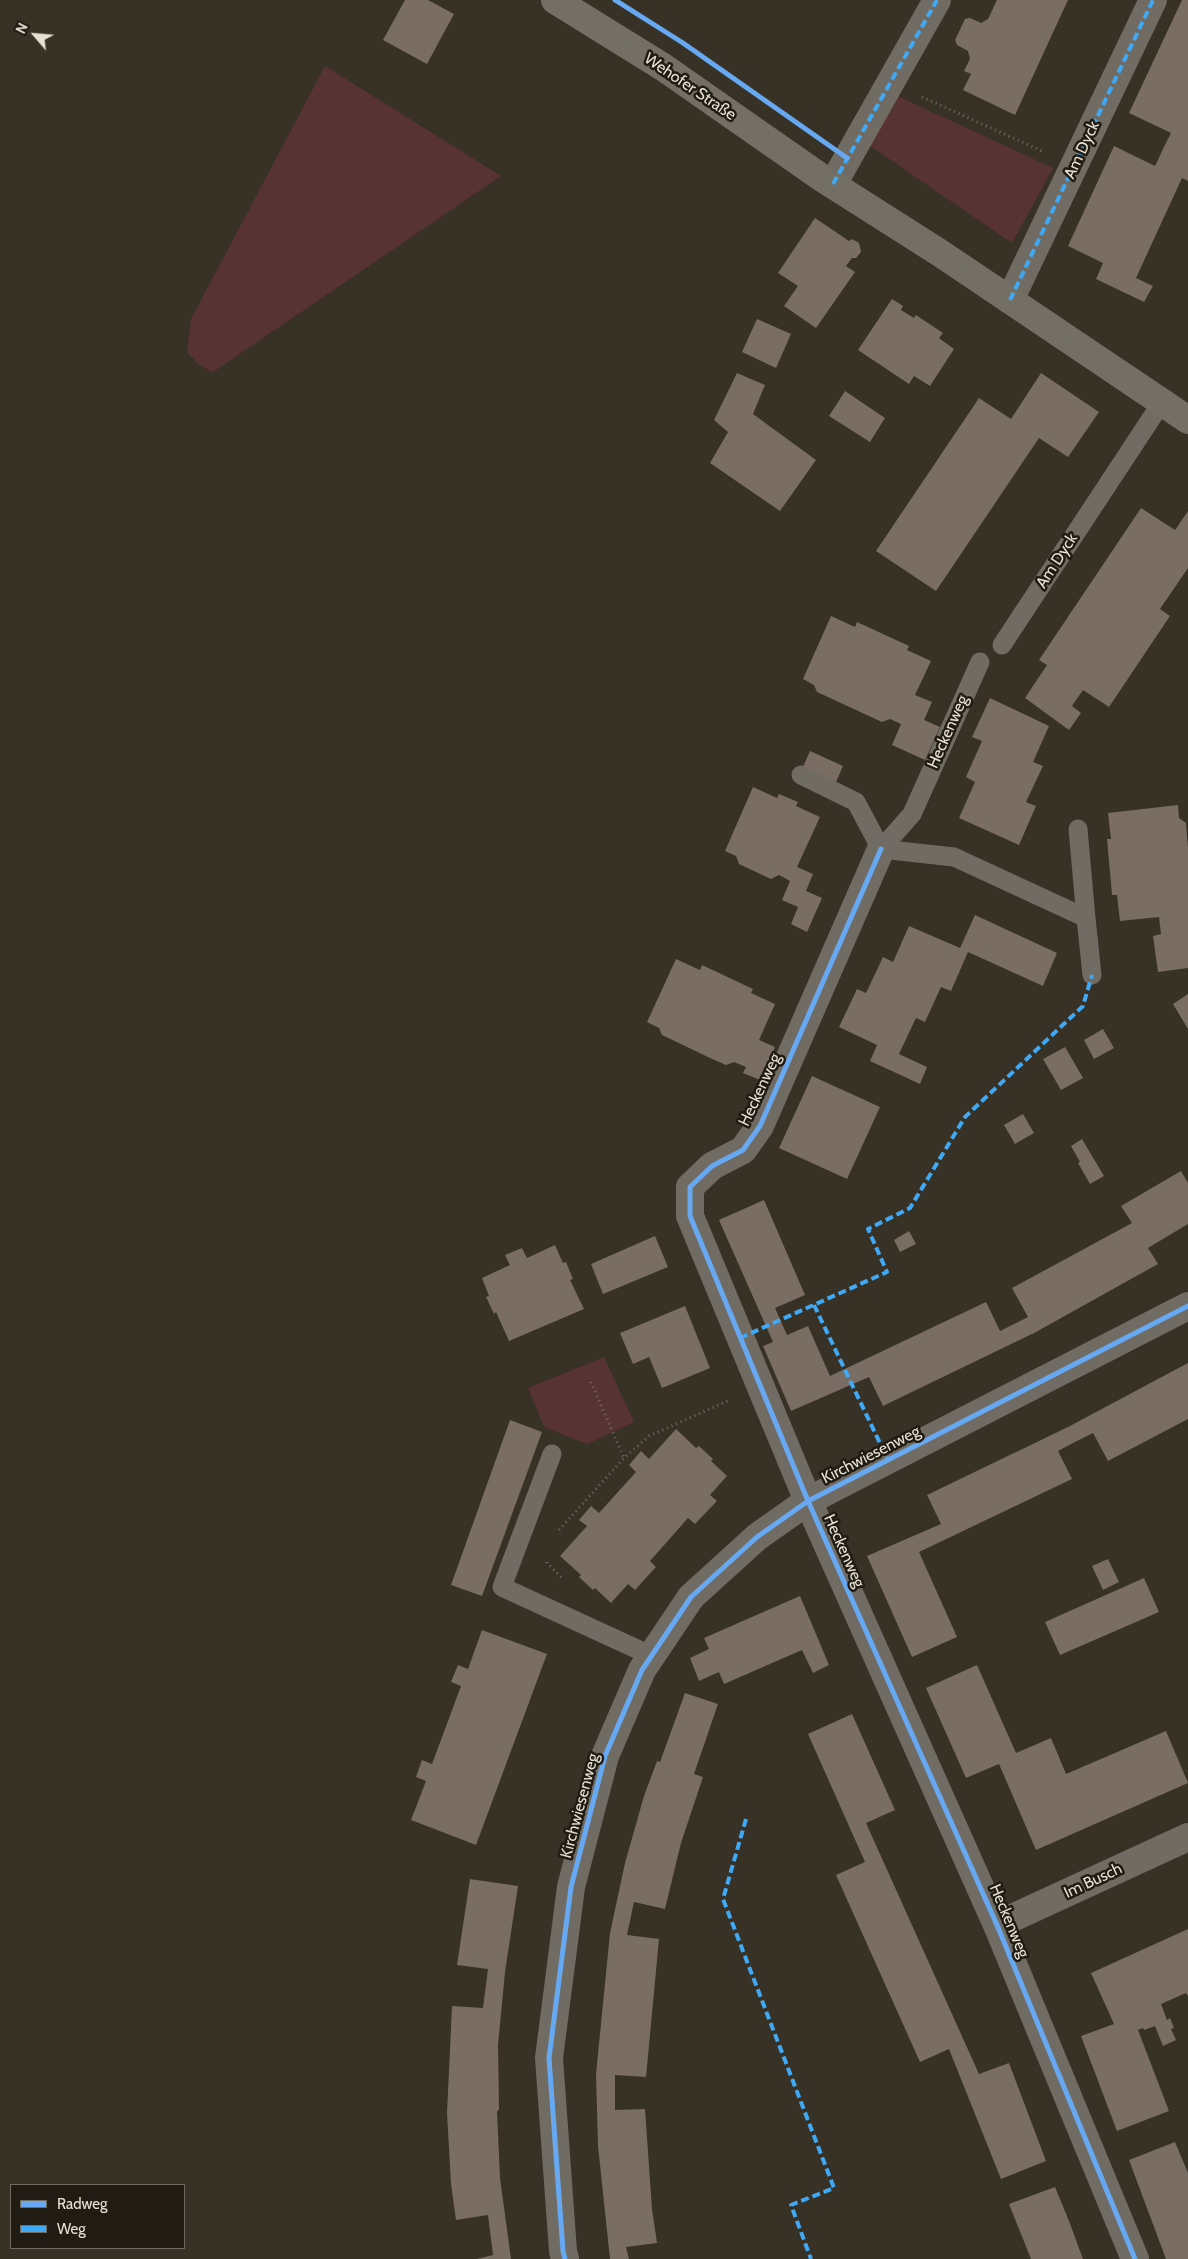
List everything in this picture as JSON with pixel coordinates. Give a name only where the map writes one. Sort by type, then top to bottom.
[{"type":"main road","name":"Wehofer Straße","points":[[555,0],[663,67],[828,181]]},
{"type":"main road","points":[[828,181],[1010,300],[1188,420]]},
{"type":"street","points":[[828,181],[890,82],[937,0]]},
{"type":"street","name":"Am Dyck","points":[[1010,300],[1153,0]]},
{"type":"street","name":"Heckenweg","points":[[881,849],[760,1126],[743,1150],[712,1166],[690,1187],[690,1216],[808,1501],[997,1924],[1135,2259]]},
{"type":"street","name":"Kirchwiesenweg","points":[[565,2259],[549,2058],[571,1887],[605,1756],[642,1670],[691,1597],[758,1537],[808,1501],[1188,1306]]},
{"type":"street","name":"Im Busch","points":[[997,1924],[1188,1837]]},
{"type":"lane","name":"Am Dyck","points":[[1002,645],[1162,402]]},
{"type":"lane","name":"Heckenweg","points":[[881,849],[912,814],[980,662]]},
{"type":"lane","points":[[801,776],[856,802],[881,849],[954,857],[1086,918]]},
{"type":"lane","points":[[1078,829],[1092,975]]},
{"type":"lane","points":[[552,1454],[502,1587],[652,1656]]},
{"type":"path","points":[[890,82],[1074,167]]},
{"type":"path","points":[[591,1382],[624,1458]]},
{"type":"path","points":[[557,1537],[560,1528],[624,1458],[649,1436],[760,1387]]},
{"type":"path","points":[[550,1554],[547,1563],[566,1581]]},
{"type":"shaded area","points":[[325,66],[501,176],[213,372],[199,365],[187,352],[191,319]]},
{"type":"shaded area","points":[[891,93],[1053,168],[1012,243],[863,141]]},
{"type":"shaded area","points":[[604,1357],[634,1422],[587,1444],[544,1427],[528,1388]]},
{"type":"building","points":[[405,0],[428,0],[454,14],[427,64],[383,40]]},
{"type":"building","points":[[997,0],[1068,0],[1015,115],[963,90],[971,74],[964,71],[970,59],[968,51],[957,45],[955,40],[965,19],[970,18],[981,23],[988,19]]},
{"type":"building","points":[[1182,0],[1188,0],[1188,181],[1182,178],[1136,278],[1153,286],[1144,302],[1096,279],[1103,263],[1068,246],[1114,146],[1155,166],[1171,133],[1129,113]]},
{"type":"building","points":[[815,218],[849,241],[852,239],[859,243],[861,252],[856,258],[852,258],[846,266],[855,272],[816,328],[784,306],[798,286],[778,273]]},
{"type":"building","points":[[892,299],[903,306],[901,310],[914,318],[916,315],[943,333],[939,338],[954,349],[930,386],[914,376],[909,384],[858,350]]},
{"type":"building","points":[[757,319],[791,334],[776,368],[742,352]]},
{"type":"building","points":[[737,373],[765,385],[753,414],[816,460],[780,511],[710,463],[728,432],[714,420]]},
{"type":"building","points":[[1041,373],[1099,412],[1068,457],[1039,438],[936,591],[876,551],[979,398],[1011,419]]},
{"type":"building","points":[[845,391],[885,418],[870,442],[829,416]]},
{"type":"building","points":[[1141,508],[1175,530],[1188,511],[1188,568],[1160,609],[1170,616],[1109,707],[1083,690],[1072,706],[1081,713],[1069,730],[1025,698],[1047,665],[1039,660]]},
{"type":"building","points":[[831,616],[855,627],[857,622],[909,646],[907,650],[931,661],[915,695],[932,702],[924,720],[940,727],[925,760],[892,745],[901,724],[890,719],[882,722],[817,692],[814,685],[803,679]]},
{"type":"building","points":[[990,698],[1049,726],[1033,762],[1043,766],[1026,802],[1036,806],[1019,845],[959,818],[975,782],[966,777],[982,741],[972,737]]},
{"type":"building","points":[[810,751],[843,766],[836,782],[803,767]]},
{"type":"building","points":[[753,787],[777,798],[779,794],[798,802],[796,806],[820,817],[797,867],[813,874],[806,891],[822,898],[807,932],[791,924],[798,907],[782,900],[790,881],[779,875],[771,879],[739,864],[736,856],[725,851]]},
{"type":"building","points":[[1178,805],[1179,818],[1186,823],[1188,848],[1188,968],[1158,972],[1153,936],[1161,934],[1159,917],[1120,921],[1117,895],[1112,895],[1107,839],[1111,839],[1108,813]]},
{"type":"building","points":[[975,915],[1057,953],[1043,986],[968,952],[951,991],[941,987],[925,1022],[916,1018],[899,1054],[927,1067],[920,1084],[870,1061],[877,1045],[839,1027],[857,989],[866,993],[883,957],[893,962],[909,926],[960,948]]},
{"type":"building","points":[[676,959],[700,970],[702,965],[753,989],[751,993],[775,1004],[759,1040],[775,1047],[760,1080],[743,1073],[746,1067],[734,1062],[726,1065],[710,1058],[662,1035],[659,1028],[647,1022]]},
{"type":"building","points":[[1188,994],[1188,1029],[1173,1004]]},
{"type":"building","points":[[1103,1029],[1114,1048],[1094,1059],[1084,1040]]},
{"type":"building","points":[[1065,1047],[1083,1078],[1061,1090],[1043,1059]]},
{"type":"building","points":[[812,1076],[880,1107],[847,1179],[779,1148]]},
{"type":"building","points":[[1023,1114],[1034,1133],[1015,1144],[1004,1125]]},
{"type":"building","points":[[1082,1139],[1104,1176],[1090,1184],[1071,1146]]},
{"type":"building","points":[[1181,1171],[1188,1183],[1188,1224],[1148,1248],[1158,1264],[1036,1332],[883,1406],[869,1377],[791,1411],[763,1346],[773,1342],[719,1220],[764,1200],[805,1295],[775,1308],[787,1335],[808,1326],[830,1376],[986,1302],[1000,1331],[1028,1317],[1012,1288],[1132,1223],[1121,1206]]},
{"type":"building","points":[[909,1231],[916,1244],[900,1252],[894,1240]]},
{"type":"building","points":[[655,1236],[668,1267],[603,1294],[591,1264]]},
{"type":"building","points":[[555,1245],[563,1263],[566,1262],[573,1279],[570,1280],[584,1309],[509,1341],[496,1312],[494,1314],[486,1297],[489,1296],[482,1278],[510,1265],[505,1255],[522,1248],[527,1258]]},
{"type":"building","points":[[685,1306],[710,1368],[662,1388],[649,1357],[633,1364],[620,1333]]},
{"type":"building","points":[[1188,1363],[1188,1419],[1108,1461],[1093,1433],[1058,1451],[1072,1479],[919,1552],[957,1637],[912,1657],[867,1556],[941,1524],[927,1495],[1068,1427]]},
{"type":"building","points":[[510,1420],[542,1432],[482,1596],[451,1585]]},
{"type":"building","points":[[676,1429],[696,1448],[699,1446],[727,1476],[710,1495],[717,1501],[695,1524],[688,1518],[650,1561],[656,1567],[635,1590],[628,1584],[611,1603],[595,1588],[593,1590],[579,1577],[581,1575],[560,1556],[587,1526],[579,1520],[591,1506],[599,1513],[636,1472],[629,1465],[641,1451],[649,1459]]},
{"type":"building","points":[[1108,1559],[1119,1582],[1103,1590],[1092,1566]]},
{"type":"building","points":[[1144,1578],[1159,1612],[1060,1655],[1045,1622]]},
{"type":"building","points":[[800,1596],[829,1665],[813,1673],[802,1650],[724,1684],[719,1672],[699,1681],[690,1658],[709,1649],[704,1638]]},
{"type":"building","points":[[482,1630],[547,1654],[476,1845],[411,1820],[426,1781],[416,1777],[422,1760],[432,1764],[461,1686],[451,1682],[458,1665],[468,1669]]},
{"type":"building","points":[[977,1665],[1016,1753],[1051,1738],[1066,1774],[1166,1731],[1188,1783],[1036,1850],[999,1764],[966,1778],[926,1688]]},
{"type":"building","points":[[685,1693],[718,1704],[694,1774],[703,1777],[681,1843],[665,1909],[634,1902],[627,1935],[659,1939],[646,2077],[615,2075],[615,2110],[645,2109],[652,2209],[657,2243],[626,2247],[629,2259],[610,2259],[598,2146],[596,2074],[610,1933],[625,1863],[644,1796],[657,1761],[660,1762]]},
{"type":"building","points":[[852,1714],[895,1810],[866,1823],[979,2074],[1009,2063],[1046,2161],[1001,2179],[949,2049],[920,2062],[836,1875],[865,1862],[808,1734]]},
{"type":"building","points":[[470,1879],[518,1886],[505,1972],[498,2045],[499,2109],[497,2112],[500,2178],[511,2259],[477,2259],[493,2255],[488,2215],[456,2220],[451,2184],[447,2113],[452,2006],[483,2008],[488,1969],[457,1965]]},
{"type":"building","points":[[1188,1929],[1188,1996],[1186,1993],[1161,2004],[1167,2020],[1170,2018],[1174,2028],[1171,2029],[1176,2040],[1163,2046],[1155,2026],[1138,2030],[1169,2111],[1117,2131],[1081,2036],[1114,2024],[1091,1973]]},
{"type":"building","points":[[1175,2142],[1188,2173],[1188,2259],[1166,2259],[1129,2160]]},
{"type":"building","points":[[1055,2187],[1083,2259],[1031,2259],[1009,2204]]},
{"type":"marked path","points":[[833,184],[937,0]]},
{"type":"marked path","points":[[1010,300],[1153,0]]},
{"type":"marked path","points":[[740,1338],[887,1272],[868,1229],[910,1208],[965,1117],[1083,1006],[1092,975]]},
{"type":"marked path","points":[[814,1305],[888,1460]]},
{"type":"marked path","points":[[746,1819],[723,1899],[834,2188],[791,2205],[811,2259]]},
{"type":"cycle path","points":[[615,0],[683,43],[847,158]]},
{"type":"cycle path","points":[[881,849],[760,1126],[743,1150],[712,1166],[690,1187],[690,1216],[808,1501],[997,1925],[1135,2259]]},
{"type":"cycle path","points":[[565,2259],[549,2058],[571,1887],[605,1756],[642,1670],[691,1597],[757,1537],[808,1501],[1188,1306]]}]
